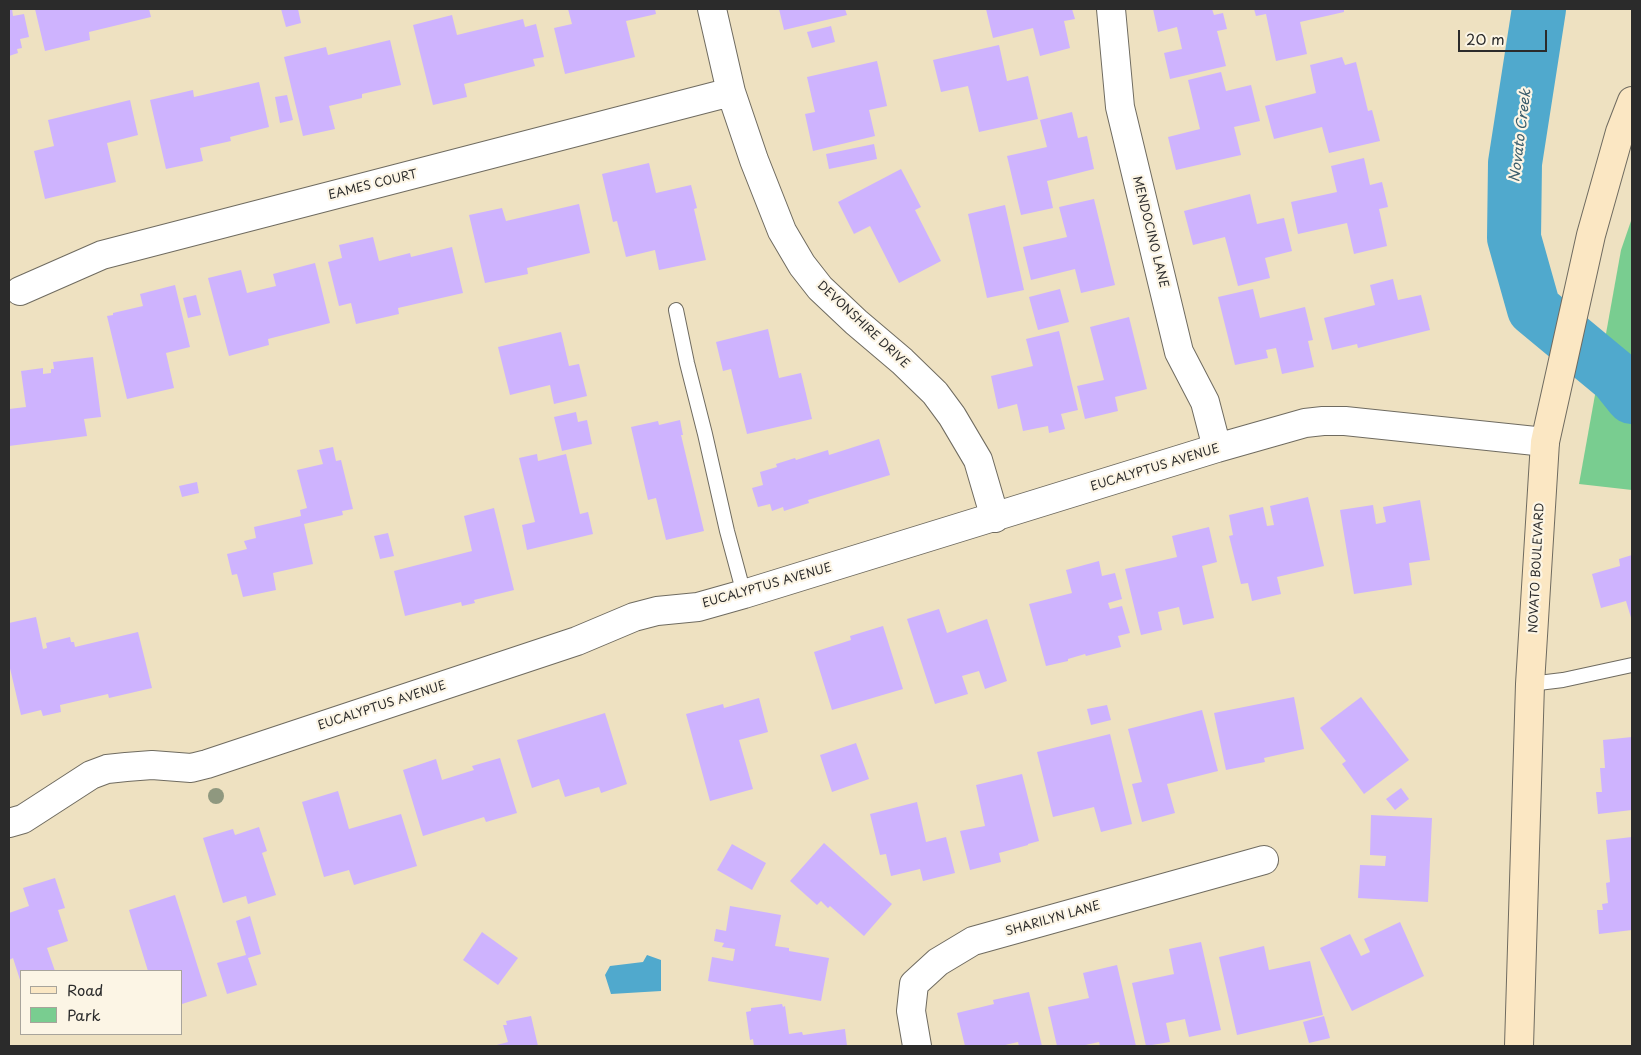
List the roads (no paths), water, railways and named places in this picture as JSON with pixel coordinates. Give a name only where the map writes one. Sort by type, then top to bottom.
[{"type":"main road","name":"NOVATO BOULEVARD","points":[[1519,1046],[1530,684],[1545,442],[1605,180],[1632,101]]},
{"type":"street","name":"DEVONSHIRE DRIVE","points":[[712,9],[731,92],[754,160],[782,231],[802,265],[820,288],[935,393],[957,424],[978,460],[995,518]]},
{"type":"street","name":"MENDOCINO LANE","points":[[1111,9],[1120,107],[1179,352],[1205,402],[1217,448]]},
{"type":"street","name":"EAMES COURT","points":[[20,291],[102,255],[731,92]]},
{"type":"street","name":"EUCALYPTUS AVENUE","points":[[9,823],[23,819],[90,775],[107,769],[152,766],[191,768],[207,764],[577,642],[634,617],[657,611],[698,607],[744,594],[1217,448],[1305,424],[1324,421],[1355,422],[1545,442]]},
{"type":"street","name":"SHARILYN LANE","points":[[916,1046],[911,1011],[914,984],[938,962],[973,941],[1264,860]]},
{"type":"lane","points":[[676,310],[727,531],[744,594]]},
{"type":"lane","points":[[1530,684],[1563,680],[1632,664]]},
{"type":"water","points":[[647,955],[661,960],[661,991],[611,994],[605,975],[610,966],[643,962]]},
{"type":"waterway","name":"Novato Creek","points":[[1539,9],[1515,163],[1514,238],[1534,309],[1616,377],[1632,397]]}]
